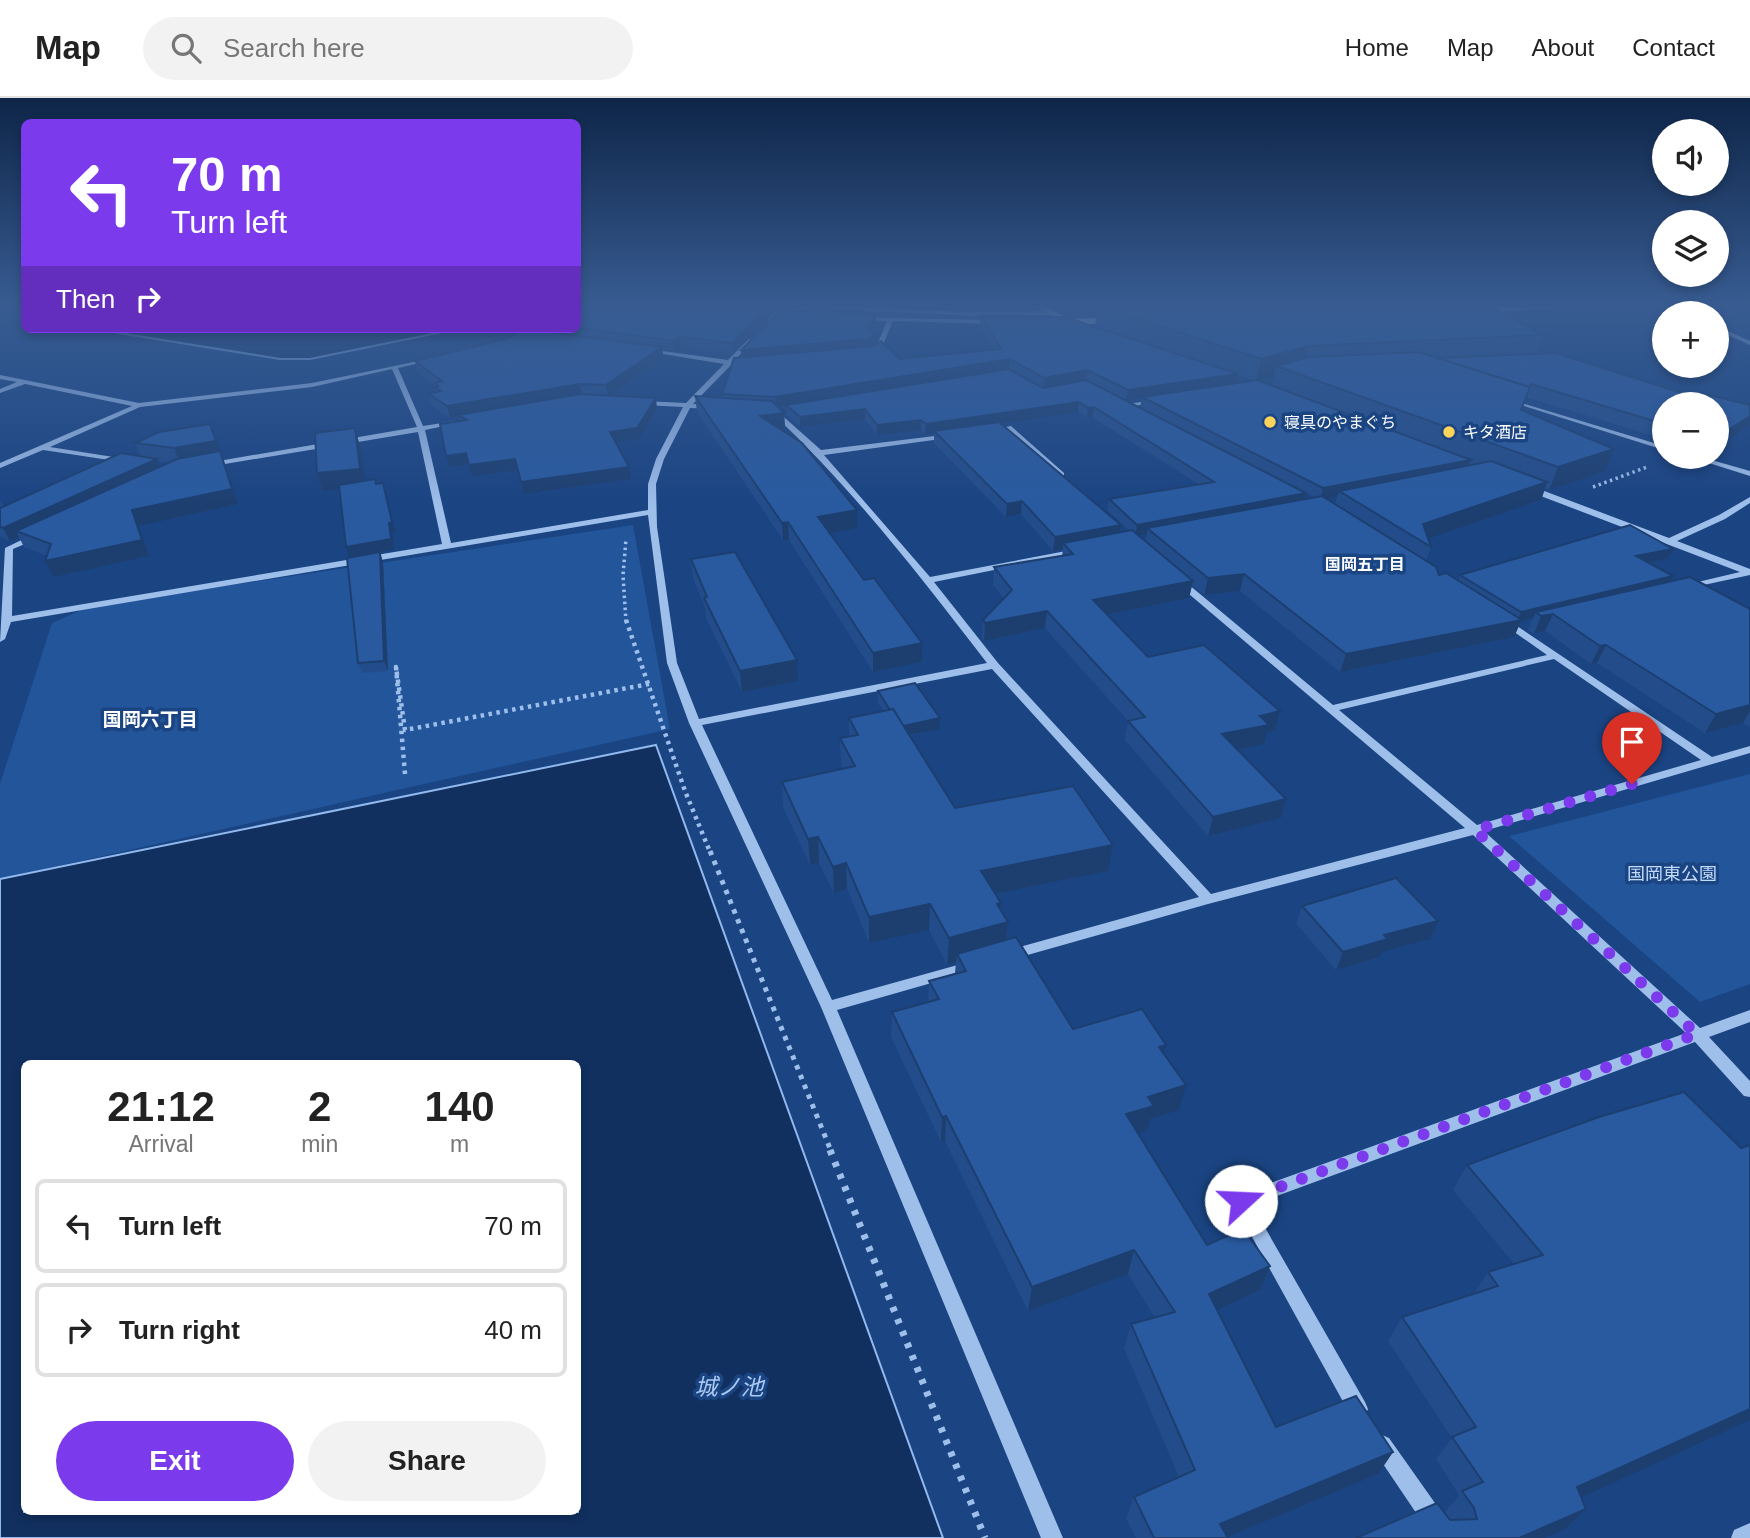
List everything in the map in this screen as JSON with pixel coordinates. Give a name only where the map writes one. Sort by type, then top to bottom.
[{"type":"street","points":[[0,466],[139,405],[312,385],[374,372]]},
{"type":"street","points":[[396,372],[421,429],[447,545]]},
{"type":"street","points":[[720,372],[687,406],[652,484],[653,512],[672,663],[695,723],[828,1007],[1052,1538]]},
{"type":"street","points":[[0,377],[139,405]]},
{"type":"street","points":[[0,391],[27,381]]},
{"type":"street","points":[[1497,396],[1652,443]]},
{"type":"street","points":[[1117,400],[1139,412]]},
{"type":"street","points":[[1127,405],[1166,400]]},
{"type":"street","points":[[634,403],[725,408]]},
{"type":"street","points":[[763,411],[789,409]]},
{"type":"street","points":[[776,411],[819,453],[928,580],[994,665],[1208,899]]},
{"type":"street","points":[[194,467],[461,422]]},
{"type":"street","points":[[984,432],[1011,428],[1071,484]]},
{"type":"street","points":[[819,453],[956,435]]},
{"type":"street","points":[[43,447],[139,463]]},
{"type":"street","points":[[1729,468],[1750,474]]},
{"type":"street","points":[[1523,486],[1750,572]]},
{"type":"street","points":[[1670,541],[1723,517],[1750,499]]},
{"type":"street","points":[[7,621],[653,512]]},
{"type":"street","points":[[0,639],[7,621],[9,548],[46,531]]},
{"type":"street","points":[[928,580],[1090,548]]},
{"type":"street","points":[[1671,591],[1750,572]]},
{"type":"street","points":[[1172,576],[1475,830],[1697,1034],[1750,1091]]},
{"type":"street","points":[[1491,613],[1711,761]]},
{"type":"street","points":[[1514,628],[1527,624]]},
{"type":"street","points":[[1330,709],[1555,656]]},
{"type":"street","points":[[695,723],[994,665]]},
{"type":"street","points":[[828,1007],[1208,899],[1475,830],[1750,749]]},
{"type":"street","points":[[1446,1538],[1348,1394],[1241,1201],[1750,1016]]},
{"type":"street","points":[[1742,1538],[1750,1534]]},
{"type":"path","points":[[1559,499],[1650,466]]},
{"type":"path","points":[[405,774],[396,667],[405,730],[678,678]]},
{"type":"green space","points":[[633,525],[670,729],[0,879],[0,784],[52,623],[91,606]]},
{"type":"green space","name":"国岡東公園","points":[[1750,774],[1750,984],[1700,1002],[1509,836]]},
{"type":"water","name":"城ノ池","points":[[656,745],[943,1538],[0,1538],[0,879]]},
{"type":"building","points":[[430,372],[625,372],[606,385],[580,384],[447,406],[429,394],[441,391],[434,387],[439,386],[435,383],[442,381]]},
{"type":"building","points":[[729,372],[928,372],[775,397],[722,394]]},
{"type":"building","points":[[989,372],[1015,372],[1043,388],[1086,380],[1306,493],[1137,525],[1109,499],[1214,482],[1094,407],[1088,408],[1079,402],[926,424],[921,420],[877,425],[865,409],[800,417],[786,405]]},
{"type":"building","points":[[1034,372],[1075,372],[1044,378]]},
{"type":"building","points":[[1092,372],[1238,374],[1128,390]]},
{"type":"building","points":[[1293,372],[1483,372],[1530,387],[1521,410],[1614,449],[1558,467]]},
{"type":"building","points":[[1483,372],[1616,372],[1679,392],[1652,392],[1652,420],[1531,384],[1530,387]]},
{"type":"building","points":[[1257,380],[1471,460],[1323,488],[1142,397]]},
{"type":"building","points":[[580,394],[656,398],[637,428],[610,432],[629,467],[521,482],[515,459],[469,465],[466,453],[446,456],[440,424],[467,420],[458,415]]},
{"type":"building","points":[[695,396],[772,401],[784,413],[760,416],[802,443],[857,510],[818,517],[864,580],[874,578],[922,643],[873,653],[788,522],[782,523]]},
{"type":"building","points":[[1729,400],[1750,405],[1750,416],[1729,429]]},
{"type":"building","points":[[999,422],[1121,525],[1055,537],[1022,501],[1007,504],[934,431]]},
{"type":"building","points":[[210,424],[216,441],[174,448],[135,443],[159,432]]},
{"type":"building","points":[[355,428],[360,469],[317,473],[315,433]]},
{"type":"building","points":[[220,451],[232,489],[132,510],[142,540],[45,561],[51,544],[16,531],[177,459]]},
{"type":"building","points":[[121,453],[157,459],[3,528],[0,527],[0,508]]},
{"type":"building","points":[[1491,461],[1547,482],[1423,524],[1431,547],[1339,491]]},
{"type":"building","points":[[375,479],[376,484],[383,483],[392,522],[389,523],[391,539],[346,547],[339,485]]},
{"type":"building","points":[[1322,496],[1436,567],[1439,575],[1446,573],[1522,620],[1346,654],[1244,574],[1208,578],[1147,528]]},
{"type":"building","points":[[1630,525],[1673,549],[1636,556],[1673,576],[1521,612],[1460,575]]},
{"type":"building","points":[[1132,530],[1193,581],[1093,600],[1148,657],[1204,645],[1280,711],[1260,716],[1269,725],[1222,734],[1286,799],[1213,817],[1128,721],[1145,717],[1047,611],[985,623],[983,620],[1012,590],[994,567],[1073,554],[1063,543]]},
{"type":"building","points":[[380,552],[384,661],[358,663],[347,558]]},
{"type":"building","points":[[735,552],[797,660],[740,671],[704,598],[707,597],[691,559]]},
{"type":"building","points":[[1690,577],[1750,609],[1750,705],[1716,714],[1606,645],[1600,646],[1553,614],[1541,616],[1536,612]]},
{"type":"building","points":[[915,683],[940,718],[903,726],[878,691]]},
{"type":"building","points":[[893,709],[955,808],[1073,786],[1113,845],[981,871],[1001,903],[997,904],[1008,922],[949,938],[930,904],[869,917],[846,863],[833,867],[818,837],[808,839],[782,782],[855,766],[840,738],[858,735],[849,718]]},
{"type":"building","points":[[1396,878],[1438,921],[1384,935],[1388,939],[1343,952],[1302,906]]},
{"type":"building","points":[[1016,937],[1073,1029],[1142,1009],[1166,1045],[1159,1047],[1186,1085],[1148,1097],[1154,1106],[1126,1114],[1207,1245],[1243,1229],[1270,1266],[1209,1294],[1276,1427],[1356,1396],[1393,1452],[1220,1524],[1228,1538],[1154,1538],[1134,1497],[1195,1470],[1131,1324],[1175,1312],[1134,1250],[1032,1287],[946,1116],[942,1117],[892,1012],[939,999],[929,981],[966,971],[957,954]]},
{"type":"building","points":[[1684,1092],[1741,1148],[1750,1145],[1750,1409],[1577,1487],[1586,1509],[1519,1538],[1356,1538],[1437,1503],[1450,1520],[1477,1519],[1474,1508],[1462,1491],[1483,1482],[1452,1437],[1476,1427],[1402,1317],[1498,1286],[1488,1272],[1543,1255],[1467,1165],[1599,1117]]},
{"type":"place","name":"寝具のやまぐち","points":[[1270,422]]},
{"type":"place","name":"キタ酒店","points":[[1449,432]]},
{"type":"district","name":"国岡五丁目","points":[[1365,564]]},
{"type":"district","name":"国岡六丁目","points":[[150,719]]},
{"type":"route","points":[[1241,1201],[1697,1034],[1475,830],[1632,784]]}]
